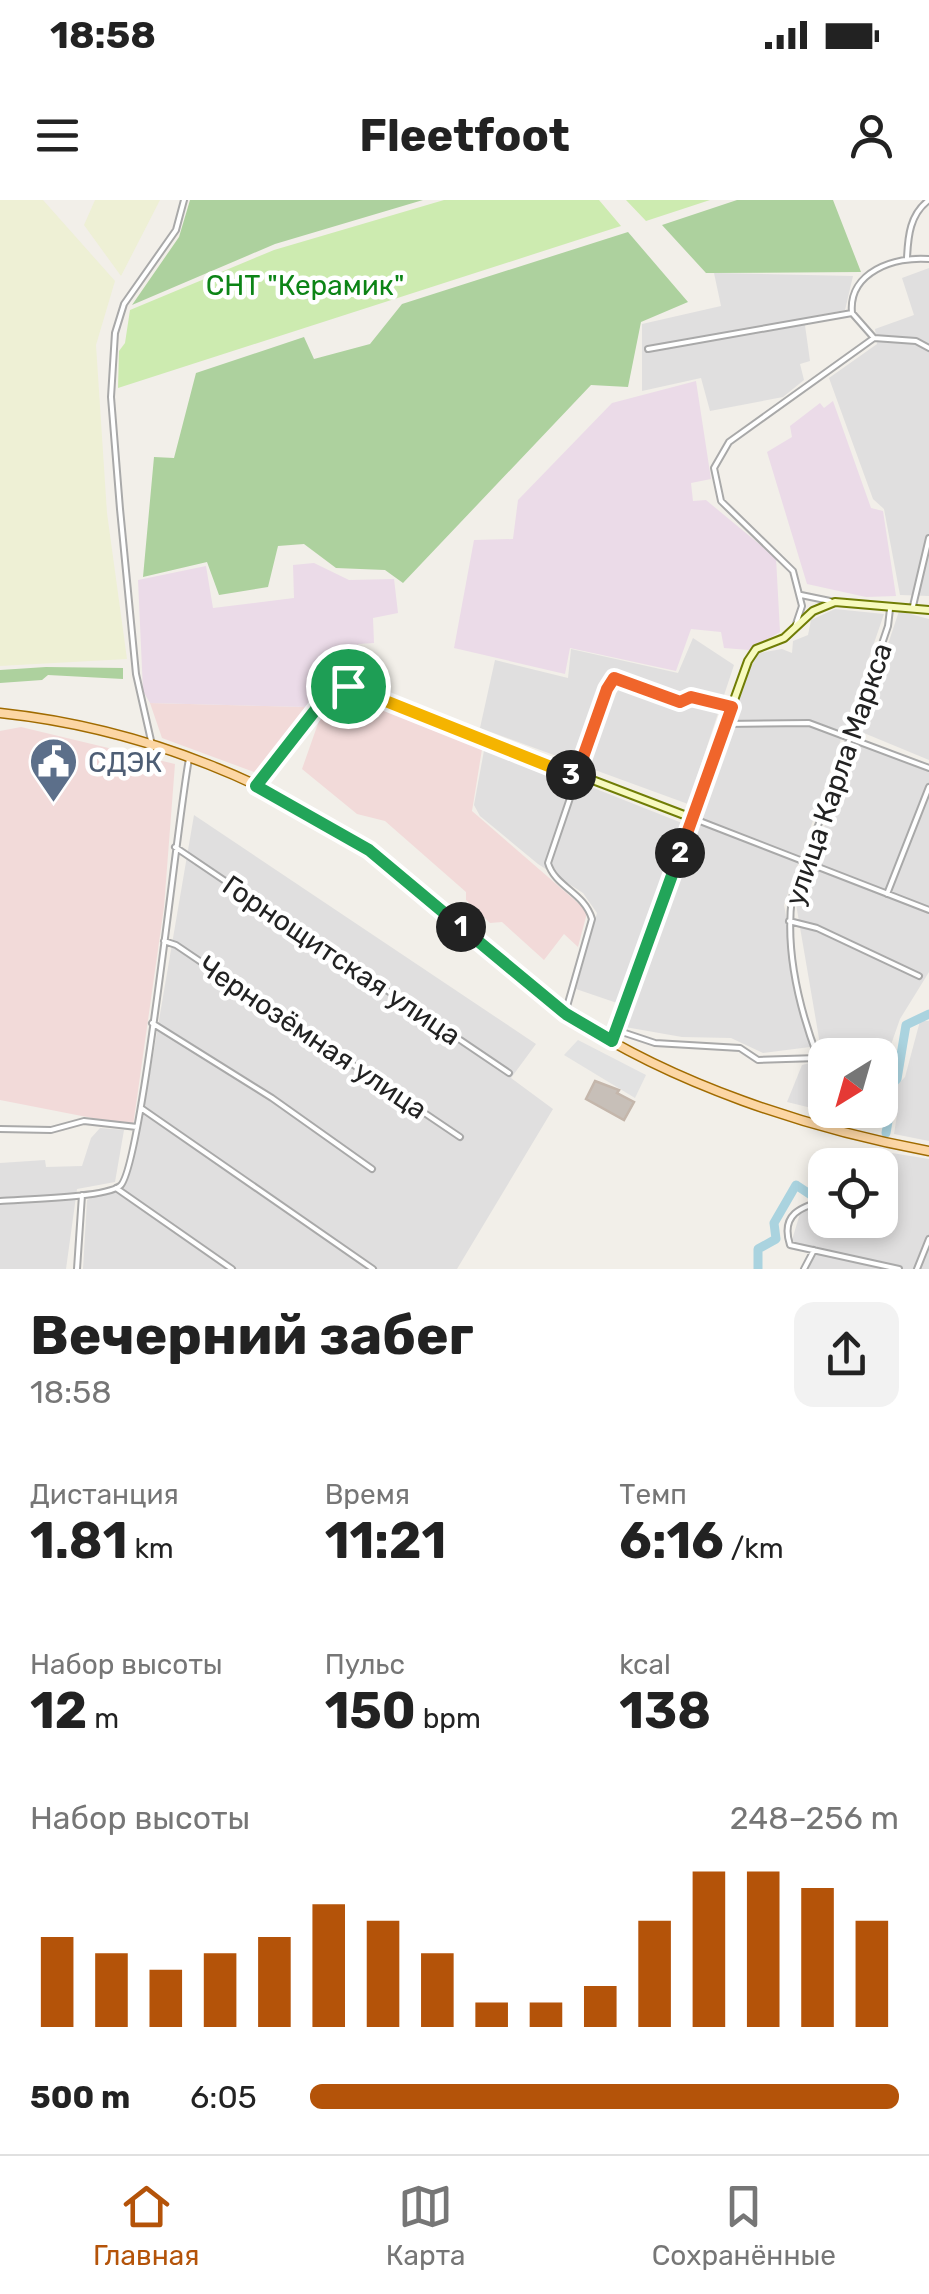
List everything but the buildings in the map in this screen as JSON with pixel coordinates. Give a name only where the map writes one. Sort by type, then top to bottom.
[{"type":"main road","points":[[0,713],[152,744],[256,786],[369,850],[566,1014],[612,1041],[798,1119],[929,1152]]},
{"type":"street","points":[[152,744],[136,674],[112,397],[114,348],[124,304],[176,230],[184,200]]},
{"type":"street","points":[[907,258],[908,233],[920,207],[929,200]]},
{"type":"street","points":[[874,338],[852,314],[853,292],[871,272],[907,258],[929,259]]},
{"type":"street","points":[[648,349],[852,314]]},
{"type":"street","points":[[795,626],[802,606],[793,571],[720,501],[714,468],[729,442],[874,338],[916,342],[929,348]]},
{"type":"street","points":[[913,607],[929,538]]},
{"type":"street","points":[[799,594],[835,602],[929,610]]},
{"type":"street","points":[[612,1041],[725,724],[756,649],[784,638],[813,612],[835,602]]},
{"type":"street","name":"улица Карла Маркса","points":[[812,1038],[800,1002],[789,922],[802,863],[850,738],[888,626],[890,606]]},
{"type":"street","points":[[566,1014],[592,918],[578,894],[552,876],[548,862],[607,689],[614,678],[680,702],[691,697],[732,707]]},
{"type":"street","points":[[256,786],[331,690],[340,685],[929,910]]},
{"type":"street","points":[[725,724],[809,723],[929,768]]},
{"type":"street","points":[[0,1201],[82,1195],[116,1188],[126,1178],[141,1108],[190,757]]},
{"type":"street","points":[[886,895],[929,787]]},
{"type":"street","name":"Горнощитская улица","points":[[175,847],[509,1073]]},
{"type":"street","points":[[789,922],[816,928],[920,976]]},
{"type":"street","name":"Чернозёмная улица","points":[[164,941],[264,1002],[460,1138]]},
{"type":"street","points":[[152,1023],[272,1098],[372,1169]]},
{"type":"street","points":[[616,1030],[655,1043],[740,1048],[758,1060],[808,1058]]},
{"type":"street","points":[[141,1108],[373,1269]]},
{"type":"street","points":[[0,1129],[51,1130],[99,1120],[137,1127]]},
{"type":"street","points":[[116,1188],[232,1269]]},
{"type":"street","points":[[76,1269],[82,1195]]},
{"type":"street","points":[[808,1202],[798,1208],[787,1234],[790,1245],[899,1269]]},
{"type":"street","points":[[917,1269],[929,1240]]},
{"type":"street","points":[[804,1269],[814,1250]]},
{"type":"shaded area","points":[[929,268],[929,596],[900,595],[884,509],[873,499],[829,378],[877,344],[875,329],[914,315],[902,278]]},
{"type":"shaded area","points":[[714,273],[853,276],[845,310],[804,318],[810,361],[800,364],[804,380],[783,397],[710,411],[701,378],[642,391],[642,324],[721,306]]},
{"type":"shaded area","points":[[696,381],[711,479],[691,483],[693,501],[706,500],[776,558],[780,632],[749,650],[724,648],[721,632],[691,629],[676,671],[570,648],[565,674],[454,648],[474,540],[513,539],[518,500],[612,403]]},
{"type":"shaded area","points":[[833,401],[871,508],[883,511],[896,596],[866,597],[807,584],[767,452],[792,437],[790,426],[820,403],[824,408]]},
{"type":"shaded area","points":[[314,563],[349,580],[394,579],[398,613],[373,618],[374,643],[358,644],[360,660],[325,665],[325,685],[309,698],[308,707],[150,703],[143,691],[138,580],[206,566],[213,608],[294,598],[293,565]]},
{"type":"shaded area","points":[[835,609],[884,614],[784,905],[808,1047],[763,1053],[731,1038],[682,1037],[625,1027],[749,670],[759,653],[782,649],[792,653],[793,641],[808,635],[811,620]]},
{"type":"shaded area","points":[[899,611],[929,619],[929,760],[859,731]]},
{"type":"shaded area","points":[[693,638],[734,665],[688,804],[480,728],[495,660],[568,678],[571,649],[678,673]]},
{"type":"shaded area","points":[[337,688],[483,743],[472,811],[585,909],[578,947],[564,934],[544,960],[502,922],[490,923],[466,900],[466,892],[385,821],[357,814],[302,769],[327,698],[335,696]]},
{"type":"shaded area","points":[[150,703],[308,707],[300,725],[265,768],[254,772],[162,738]]},
{"type":"shaded area","points":[[21,727],[175,764],[164,907],[133,1126],[0,1100],[0,731]]},
{"type":"shaded area","points":[[855,743],[929,772],[929,972],[900,1019],[893,1038],[819,1038],[796,904]]},
{"type":"shaded area","points":[[485,745],[682,823],[617,1003],[576,989],[597,913],[583,893],[538,864],[480,816],[474,805]]},
{"type":"shaded area","points":[[194,815],[536,1044],[511,1078],[553,1109],[457,1269],[83,1269],[87,1200],[119,1184],[143,1114]]},
{"type":"shaded area","points":[[920,1021],[929,1021],[929,1141],[894,1134],[898,1128],[898,1084],[905,1077]]},
{"type":"shaded area","points":[[578,1040],[646,1075],[635,1098],[564,1055]]},
{"type":"shaded area","points":[[808,1063],[808,1107],[787,1102],[802,1065]]},
{"type":"shaded area","points":[[100,1128],[124,1130],[115,1182],[77,1189],[66,1269],[0,1269],[0,1163],[45,1160],[46,1167],[82,1166],[91,1138]]},
{"type":"shaded area","points":[[898,1154],[929,1159],[929,1269],[809,1269],[811,1255],[792,1240],[801,1210],[808,1208],[808,1238],[898,1238]]},
{"type":"green space","points":[[0,200],[43,200],[115,281],[96,345],[107,513],[127,659],[0,666]]},
{"type":"green space","points":[[95,200],[160,200],[121,276],[84,225]]},
{"type":"green space","points":[[190,200],[423,200],[275,244],[132,305],[179,237]]},
{"type":"green space","name":"СНТ \"Керамик\"","points":[[444,200],[599,200],[621,226],[118,388],[119,351],[125,343],[130,310],[274,250]]},
{"type":"green space","points":[[626,200],[710,200],[646,221]]},
{"type":"green space","points":[[737,200],[833,200],[861,272],[706,273],[662,225]]},
{"type":"green space","points":[[628,232],[688,302],[641,322],[628,387],[591,385],[403,583],[385,570],[336,568],[304,544],[278,546],[268,587],[219,595],[207,562],[143,577],[154,457],[174,458],[196,373],[304,337],[314,359],[370,344],[402,304]]},
{"type":"green space","points":[[123,668],[123,679],[48,675],[42,680],[0,683],[0,670]]},
{"type":"waterway","points":[[898,1073],[906,1025],[929,1014]]},
{"type":"waterway","points":[[886,1133],[887,1128]]},
{"type":"waterway","points":[[758,1269],[758,1249],[776,1239],[774,1223],[796,1185],[808,1193]]},
{"type":"place","name":"СДЭК","points":[[53,804]]},
{"type":"route","points":[[614,678],[680,702],[691,697],[732,707],[612,1041],[566,1014],[369,850],[256,786],[331,690],[348,686],[576,777],[614,678]]}]
